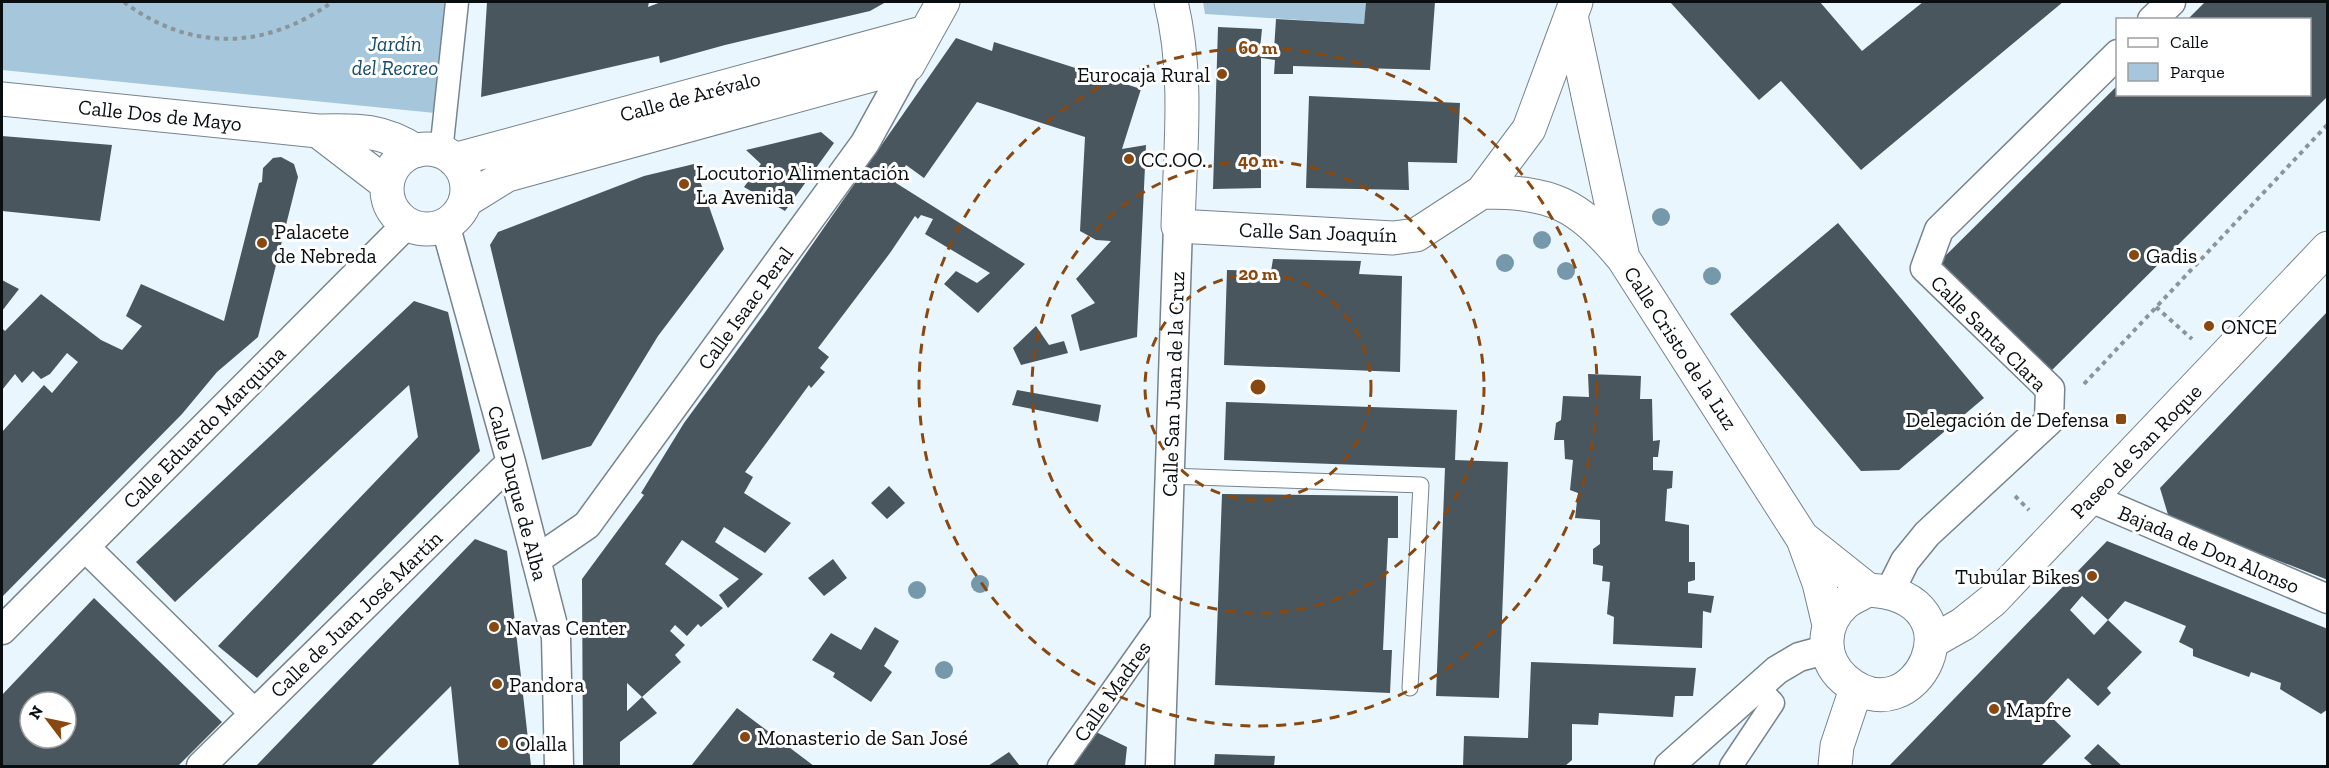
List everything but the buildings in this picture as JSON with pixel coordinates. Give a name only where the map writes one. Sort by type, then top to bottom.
[{"type":"street","points":[[437,154],[457,2]]},
{"type":"street","name":"Calle Isaac Peral","points":[[536,560],[587,525],[865,143],[943,2]]},
{"type":"street","name":"Calle San Juan de la Cruz","points":[[1160,766],[1182,84],[1178,29],[1171,2]]},
{"type":"street","points":[[2154,18],[2171,2]]},
{"type":"street","name":"Calle San Joaquín","points":[[1178,226],[1393,238],[1416,235],[1482,192],[1529,129],[1573,9]]},
{"type":"street","name":"Calle Cristo de la Luz","points":[[1573,9],[1623,258],[1803,539],[1819,583],[1827,637]]},
{"type":"street","name":"Calle de Arévalo","points":[[437,154],[926,32]]},
{"type":"street","name":"Calle Santa Clara","points":[[1879,590],[1927,534],[2049,421],[2050,389],[1925,268],[1939,230],[2116,56]]},
{"type":"street","name":"Calle de Arévalo","points":[[455,213],[507,175],[908,65]]},
{"type":"street","name":"Calle Dos de Mayo","points":[[2,99],[318,131],[360,130],[393,137],[437,154]]},
{"type":"street","points":[[318,131],[387,184]]},
{"type":"street","points":[[437,154],[465,179],[455,213],[426,229],[407,224],[391,207],[387,184],[396,163],[437,154]]},
{"type":"street","points":[[1482,192],[1536,195],[1562,204],[1597,227],[1623,258]]},
{"type":"street","name":"Calle Duque de Alba","points":[[455,213],[511,462],[556,637],[559,766]]},
{"type":"street","name":"Calle Eduardo Marquina","points":[[2,630],[407,224]]},
{"type":"street","name":"Paseo de San Roque","points":[[1933,641],[1963,624],[1993,600],[2328,248]]},
{"type":"street","name":"Calle de Juan José Martín","points":[[201,766],[511,462]]},
{"type":"street","name":"Bajada de Don Alonso","points":[[2091,498],[2328,599]]},
{"type":"street","name":"Calle Cristo de la Luz","points":[[1803,539],[1879,590]]},
{"type":"street","points":[[85,547],[254,713]]},
{"type":"street","points":[[1669,766],[1757,686],[1827,637],[1845,603],[1879,590],[1913,603],[1927,620],[1933,641],[1926,666],[1906,687],[1882,695],[1856,690],[1836,672],[1827,637]]},
{"type":"street","name":"Calle Madres","points":[[1059,766],[1165,616]]},
{"type":"street","points":[[1731,766],[1773,703],[1757,686]]},
{"type":"street","points":[[1834,766],[1837,746],[1856,690]]},
{"type":"lane","points":[[1169,476],[1421,485],[1410,688]]},
{"type":"path","points":[[124,2],[148,20],[193,37],[242,39],[290,28],[332,2]]},
{"type":"path","points":[[2049,421],[2328,124]]},
{"type":"path","points":[[2156,307],[2219,364]]},
{"type":"path","points":[[1993,473],[2055,536]]},
{"type":"green space","name":"Jardín del Recreo","points":[[2,2],[458,2],[445,114],[2,70]]},
{"type":"green space","points":[[1203,2],[1366,2],[1364,24],[1205,14]]},
{"type":"place","name":"Eurocaja Rural","points":[[1222,74]]},
{"type":"place","name":"CC.OO.","points":[[1129,159]]},
{"type":"place","name":"Locutorio Alimentación La Avenida","points":[[684,184]]},
{"type":"place","name":"Palacete de Nebreda","points":[[262,243]]},
{"type":"place","name":"Gadis","points":[[2134,255]]},
{"type":"place","name":"ONCE","points":[[2209,326]]},
{"type":"place","name":"Delegación de Defensa","points":[[2121,419]]},
{"type":"place","name":"Tubular Bikes","points":[[2092,576]]},
{"type":"place","name":"Navas Center","points":[[494,627]]},
{"type":"place","name":"Pandora","points":[[497,684]]},
{"type":"place","name":"Mapfre","points":[[1994,709]]},
{"type":"place","name":"Monasterio de San José","points":[[745,737]]},
{"type":"place","name":"Olalla","points":[[503,743]]}]
